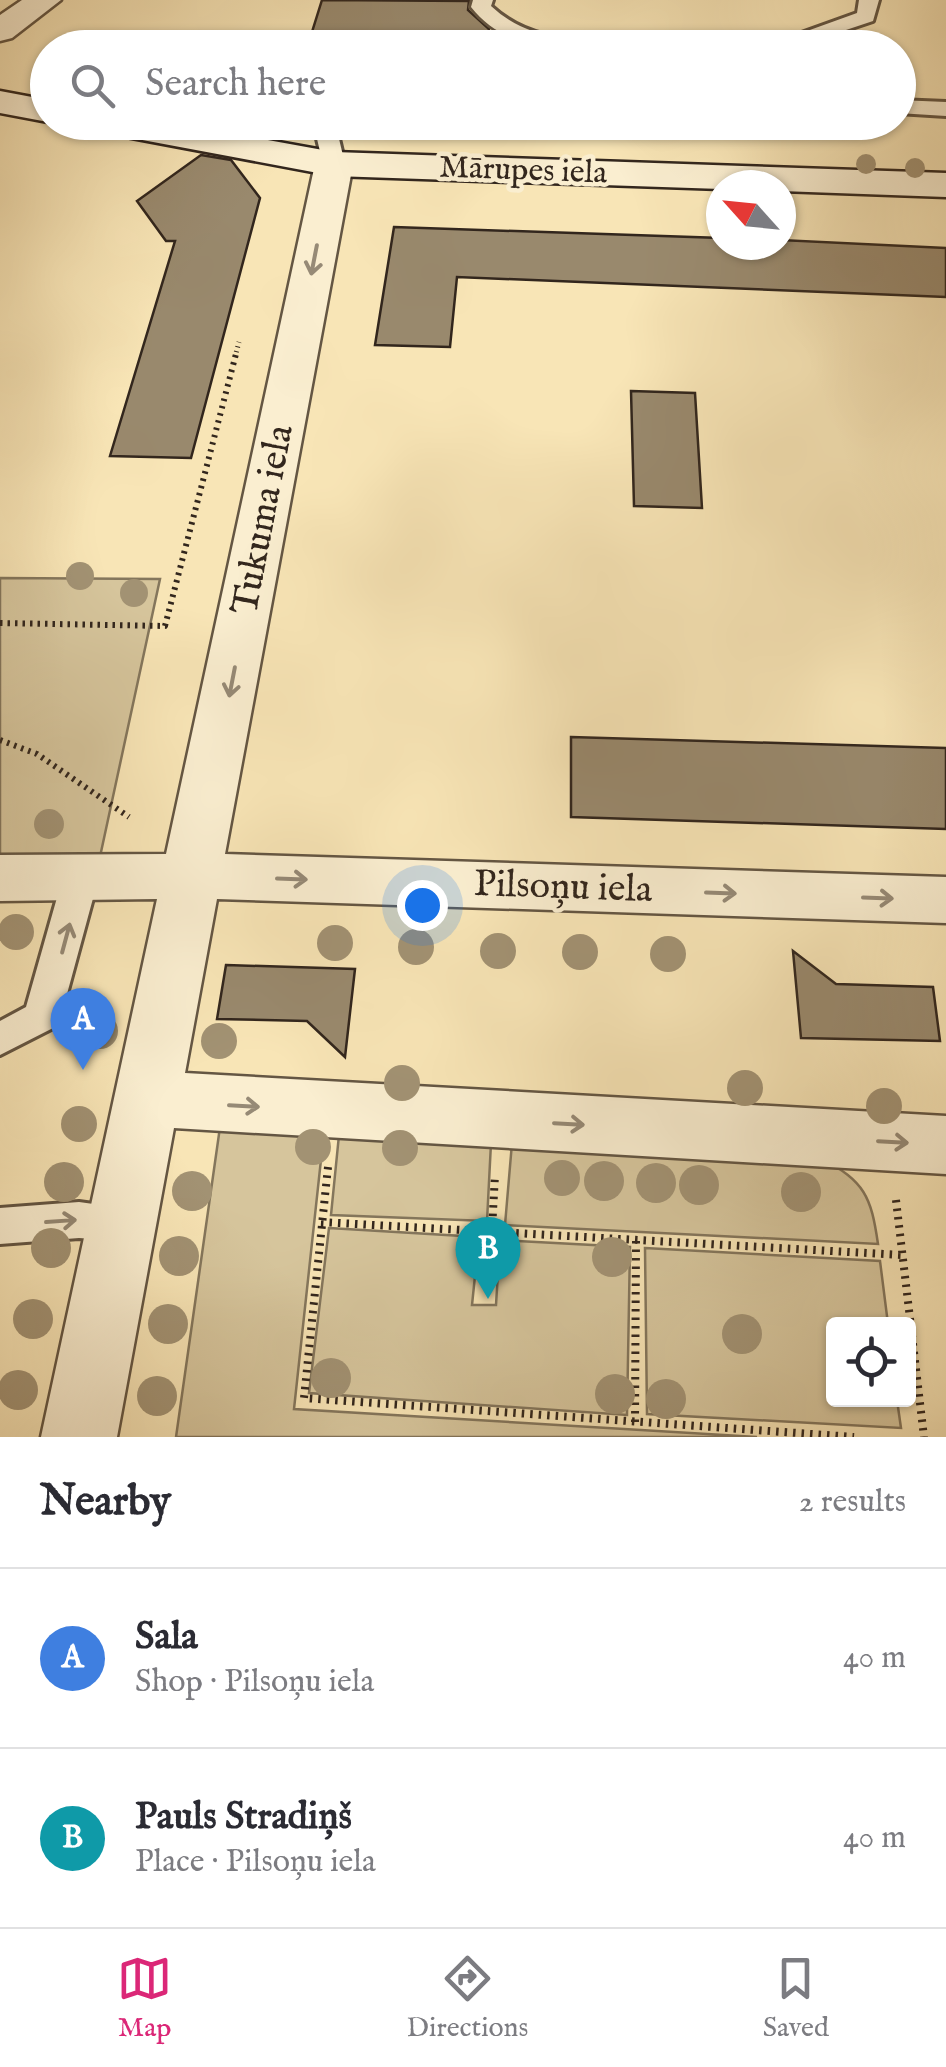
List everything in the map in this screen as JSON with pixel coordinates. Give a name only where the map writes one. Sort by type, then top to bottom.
[{"type":"street","points":[[0,31],[44,0]]},
{"type":"street","points":[[0,102],[30,108]]},
{"type":"street","name":"Mārupes iela","points":[[297,140],[946,185]]},
{"type":"street","name":"Tukuma iela","points":[[79,1437],[194,876],[329,143]]},
{"type":"street","name":"Pilsoņu iela","points":[[0,878],[194,876],[946,900]]},
{"type":"street","points":[[147,1100],[918,1144]]},
{"type":"lane","points":[[484,0],[481,7],[505,30]]},
{"type":"lane","points":[[824,30],[866,16],[869,0]]},
{"type":"lane","points":[[916,108],[946,110]]},
{"type":"lane","points":[[0,1039],[42,1016],[80,880]]},
{"type":"lane","points":[[0,1226],[79,1220],[122,1223]]},
{"type":"path","points":[[0,623],[165,626],[243,328]]},
{"type":"path","points":[[0,740],[37,754],[128,817]]},
{"type":"path","points":[[334,1111],[304,1398],[854,1437]]},
{"type":"path","points":[[489,1284],[499,1120]]},
{"type":"path","points":[[918,1144],[902,1255],[924,1437]]},
{"type":"path","points":[[322,1222],[902,1255]]},
{"type":"path","points":[[635,1422],[636,1240]]},
{"type":"shaded area","points":[[0,578],[160,579],[98,866],[0,860]]},
{"type":"shaded area","points":[[220,1127],[324,1132],[294,1409],[757,1437],[176,1437]]},
{"type":"shaded area","points":[[339,1135],[491,1143],[487,1221],[331,1215]]},
{"type":"shaded area","points":[[512,1143],[821,1158],[857,1183],[863,1192],[878,1244],[505,1225]]},
{"type":"shaded area","points":[[329,1228],[479,1237],[472,1305],[496,1305],[500,1240],[630,1247],[627,1415],[309,1393]]},
{"type":"shaded area","points":[[645,1248],[880,1261],[887,1317],[826,1317],[826,1407],[898,1407],[901,1428],[647,1414]]},
{"type":"building","points":[[322,0],[469,1],[468,10],[489,29],[489,30],[313,30]]},
{"type":"building","points":[[201,155],[231,160],[260,198],[191,458],[110,456],[175,241],[166,241],[137,201]]},
{"type":"building","points":[[394,227],[706,237],[706,260],[796,260],[796,241],[946,248],[946,297],[457,277],[450,347],[375,345]]},
{"type":"building","points":[[631,391],[695,393],[702,508],[634,506]]},
{"type":"building","points":[[571,737],[946,748],[946,829],[571,817]]},
{"type":"building","points":[[793,951],[836,984],[933,987],[940,1041],[801,1038]]},
{"type":"building","points":[[226,965],[355,969],[345,1057],[307,1021],[217,1019]]},
{"type":"place","name":"Sala","points":[[83,1070]]},
{"type":"place","name":"Pauls Stradiņš","points":[[488,1299]]}]
